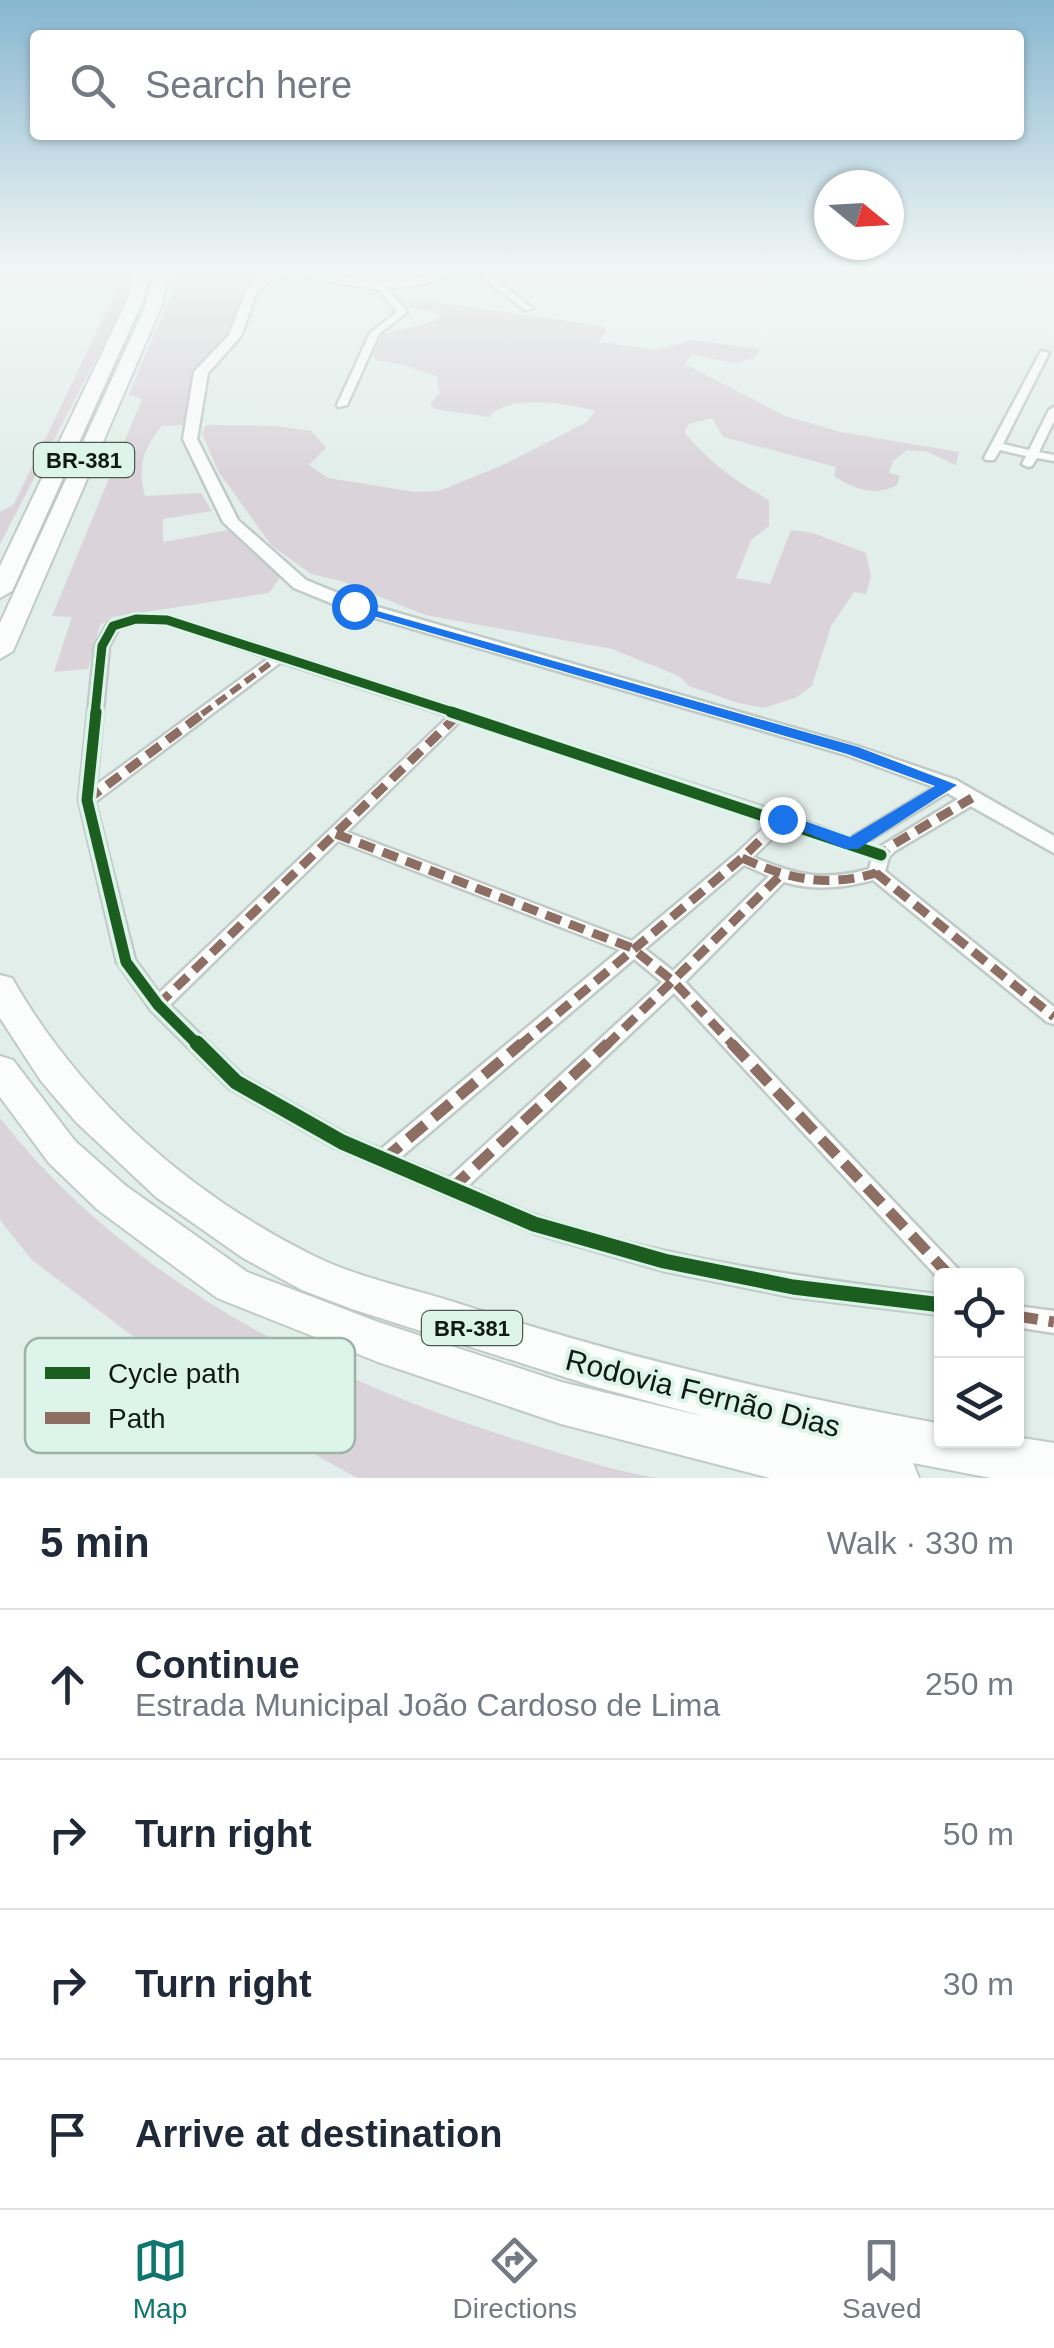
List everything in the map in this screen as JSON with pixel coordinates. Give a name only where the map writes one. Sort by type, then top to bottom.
[{"type":"highway","name":"BR-381","points":[[0,591],[118,337]]},
{"type":"highway","name":"BR-381","points":[[0,652],[140,337]]},
{"type":"highway","name":"Rodovia Fernão Dias","points":[[0,987],[44,1058],[121,1144],[237,1231],[302,1270],[576,1364],[785,1417],[1054,1466]]},
{"type":"highway","name":"Rodovia Fernão Dias","points":[[0,1070],[62,1152],[112,1198],[232,1286],[378,1342],[561,1403],[785,1459],[896,1478]]},
{"type":"street","points":[[235,337],[201,372],[190,440],[231,522],[300,584],[354,606],[852,750],[949,785],[1054,846]]},
{"type":"street","points":[[342,405],[373,337]]},
{"type":"street","points":[[990,458],[1044,353]]},
{"type":"street","points":[[1036,370],[1054,373]]},
{"type":"street","points":[[1031,459],[1054,410]]},
{"type":"street","points":[[996,446],[1031,459],[1054,458]]},
{"type":"street","points":[[934,1304],[793,1286],[664,1261],[534,1224],[383,1160],[284,1112],[236,1082],[158,1005],[126,962],[87,800],[102,646],[113,626],[136,619],[167,620],[852,844],[1054,1017]]},
{"type":"street","points":[[87,800],[280,656]]},
{"type":"street","points":[[158,1005],[458,716]]},
{"type":"street","points":[[852,844],[949,785]]},
{"type":"street","points":[[742,858],[798,882],[841,884],[878,864],[972,798]]},
{"type":"street","points":[[383,1160],[742,858],[782,819]]},
{"type":"street","points":[[336,834],[632,948],[674,982],[942,1268]]},
{"type":"street","points":[[451,1189],[782,876]]},
{"type":"street","points":[[1024,1317],[1054,1322]]},
{"type":"shaded area","points":[[94,337],[107,337],[0,544],[0,512],[14,504]]},
{"type":"shaded area","points":[[153,337],[228,337],[196,373],[187,425],[162,426],[150,442],[142,467],[145,496],[201,493],[212,511],[163,519],[163,542],[228,530],[281,576],[269,593],[113,617],[100,625],[88,669],[54,672],[72,617],[52,616],[142,399],[129,394]]},
{"type":"shaded area","points":[[382,337],[602,337],[599,342],[657,350],[691,340],[760,349],[754,358],[733,363],[692,354],[685,364],[785,416],[840,432],[959,452],[956,465],[928,452],[907,450],[893,461],[889,473],[900,476],[897,485],[865,490],[834,476],[836,467],[723,437],[712,418],[689,424],[684,432],[703,452],[769,500],[769,526],[751,540],[736,578],[770,584],[791,530],[813,533],[866,553],[871,576],[866,594],[854,592],[831,626],[812,686],[795,698],[764,708],[689,686],[679,676],[612,649],[425,615],[341,581],[311,574],[271,545],[218,471],[202,433],[206,425],[311,431],[326,448],[309,465],[328,478],[415,492],[439,491],[503,465],[587,422],[595,411],[540,402],[510,405],[489,417],[435,409],[430,404],[440,393],[436,376],[376,360],[373,355]]},
{"type":"shaded area","points":[[0,1118],[51,1176],[108,1229],[169,1276],[272,1338],[135,1338],[32,1260],[0,1220]]},
{"type":"shaded area","points":[[355,1379],[517,1440],[657,1478],[357,1478],[312,1453],[355,1453]]},
{"type":"marked path","points":[[87,800],[280,656]]},
{"type":"marked path","points":[[158,1005],[457,716]]},
{"type":"marked path","points":[[852,844],[949,785]]},
{"type":"marked path","points":[[742,858],[807,882],[856,879],[876,873],[881,855],[889,847],[972,798]]},
{"type":"marked path","points":[[383,1160],[742,858],[782,819]]},
{"type":"marked path","points":[[336,834],[632,948],[674,982],[942,1268]]},
{"type":"marked path","points":[[876,873],[1054,1017]]},
{"type":"marked path","points":[[451,1189],[674,982],[781,875]]},
{"type":"marked path","points":[[1024,1317],[1054,1322]]},
{"type":"cycle path","points":[[881,855],[782,819],[167,620],[136,619],[113,626],[102,646],[87,800],[126,962],[158,1005],[236,1082],[342,1142],[534,1224],[664,1261],[793,1287],[934,1304]]},
{"type":"route","points":[[354,606],[852,750],[949,785],[852,844],[782,819]]}]
